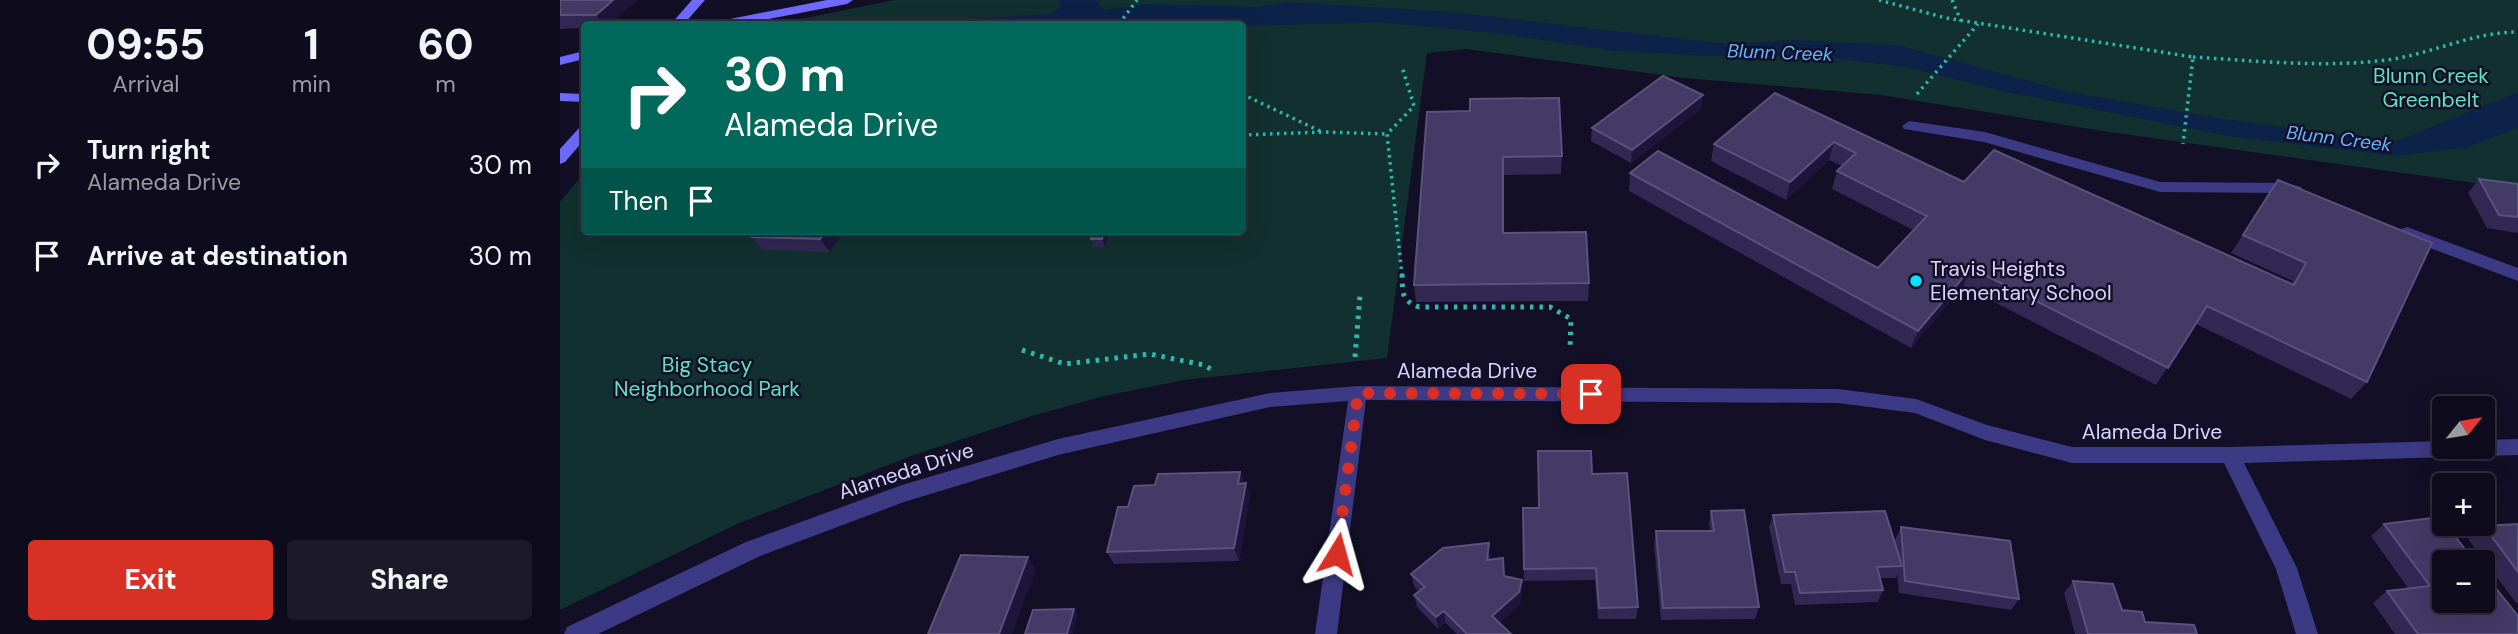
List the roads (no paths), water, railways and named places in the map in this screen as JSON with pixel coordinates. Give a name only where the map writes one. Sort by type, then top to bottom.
[{"type":"street","points":[[680,21],[699,0]]},
{"type":"street","points":[[740,21],[847,0]]},
{"type":"street","points":[[560,61],[581,56]]},
{"type":"street","points":[[560,97],[581,99]]},
{"type":"street","points":[[1909,127],[1986,137],[2160,187],[2287,188],[2313,198]]},
{"type":"street","points":[[560,159],[581,134]]},
{"type":"street","points":[[2390,227],[2518,275]]},
{"type":"street","points":[[1326,634],[1358,393]]},
{"type":"street","name":"Alameda Drive","points":[[575,634],[753,549],[902,494],[1058,447],[1270,400],[1358,393],[1838,396],[1916,406],[1985,432],[2073,455],[2230,455],[2518,447]]},
{"type":"street","points":[[2230,455],[2286,568],[2307,634]]},
{"type":"water","name":"Blunn Creek","points":[[1058,0],[1096,0],[1104,10],[1147,4],[1257,7],[1287,2],[1451,12],[1726,44],[1792,40],[1897,45],[2069,92],[2217,118],[2394,142],[2518,92],[2518,127],[2469,147],[2395,156],[2228,136],[2007,92],[1906,67],[1823,57],[1712,56],[1616,51],[1495,33],[1378,22],[1246,26],[1246,21],[943,21],[1049,14],[1061,8]]},
{"type":"place","name":"Travis Heights Elementary School","points":[[1916,281]]},
{"type":"park label","name":"Blunn Creek Greenbelt","points":[[2431,88]]},
{"type":"park label","name":"Big Stacy Neighborhood Park","points":[[707,377]]}]
